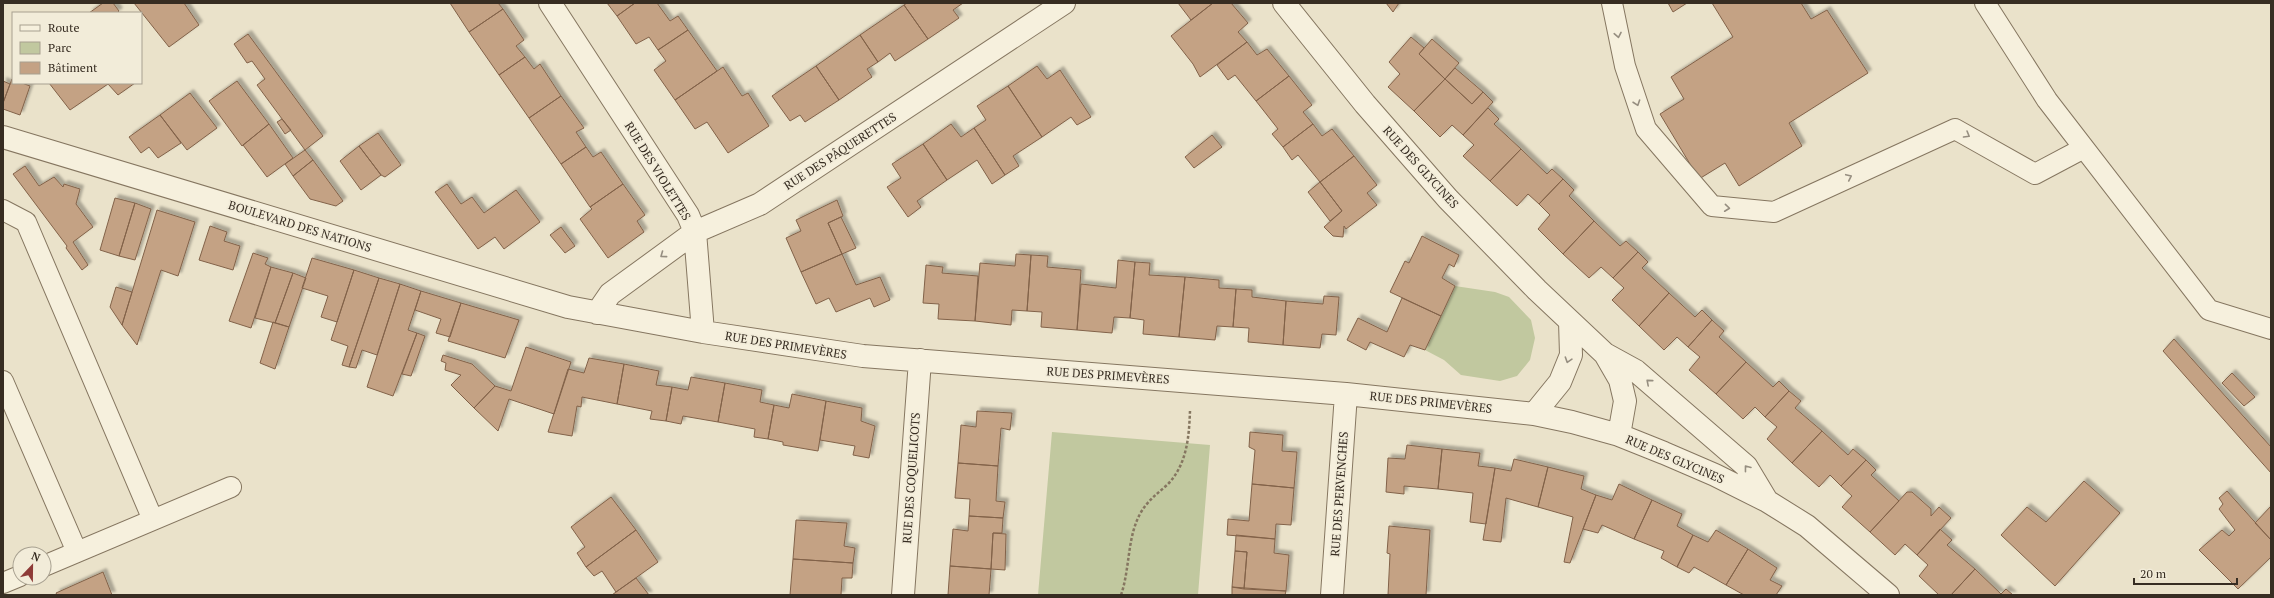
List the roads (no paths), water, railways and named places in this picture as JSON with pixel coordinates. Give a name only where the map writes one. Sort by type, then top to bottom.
[{"type":"street","name":"RUE DES VIOLETTES","points":[[550,3],[678,197],[695,232],[610,294],[597,313]]},
{"type":"street","name":"RUE DES PÂQUERETTES","points":[[695,232],[760,204],[1064,3]]},
{"type":"street","name":"RUE DES GLYCINES","points":[[1284,3],[1365,104],[1448,199],[1605,354],[1636,371],[1746,466],[1767,501]]},
{"type":"street","name":"BOULEVARD DES NATIONS","points":[[3,137],[561,305],[597,313]]},
{"type":"street","points":[[695,232],[703,332]]},
{"type":"street","name":"RUE DES PRIMEVÈRES","points":[[597,313],[703,332],[863,356],[1346,394],[1534,414],[1619,435]]},
{"type":"street","points":[[1534,414],[1560,382],[1570,354],[1570,321]]},
{"type":"street","name":"RUE DES GLYCINES","points":[[1605,354],[1620,380],[1625,401],[1619,435],[1715,475],[1767,501],[1807,526],[1888,595]]},
{"type":"street","name":"RUE DES COQUELICOTS","points":[[903,595],[920,360]]},
{"type":"street","name":"RUE DES PERVENCHES","points":[[1332,595],[1346,394]]},
{"type":"lane","points":[[1612,3],[1624,66],[1646,129],[1712,206],[1774,212],[1955,128],[2035,174],[2084,148]]},
{"type":"lane","points":[[1985,3],[2047,100],[2209,310],[2271,329]]},
{"type":"lane","points":[[3,210],[26,222],[153,520]]},
{"type":"lane","points":[[3,380],[77,552]]},
{"type":"lane","points":[[52,563],[231,487]]}]
